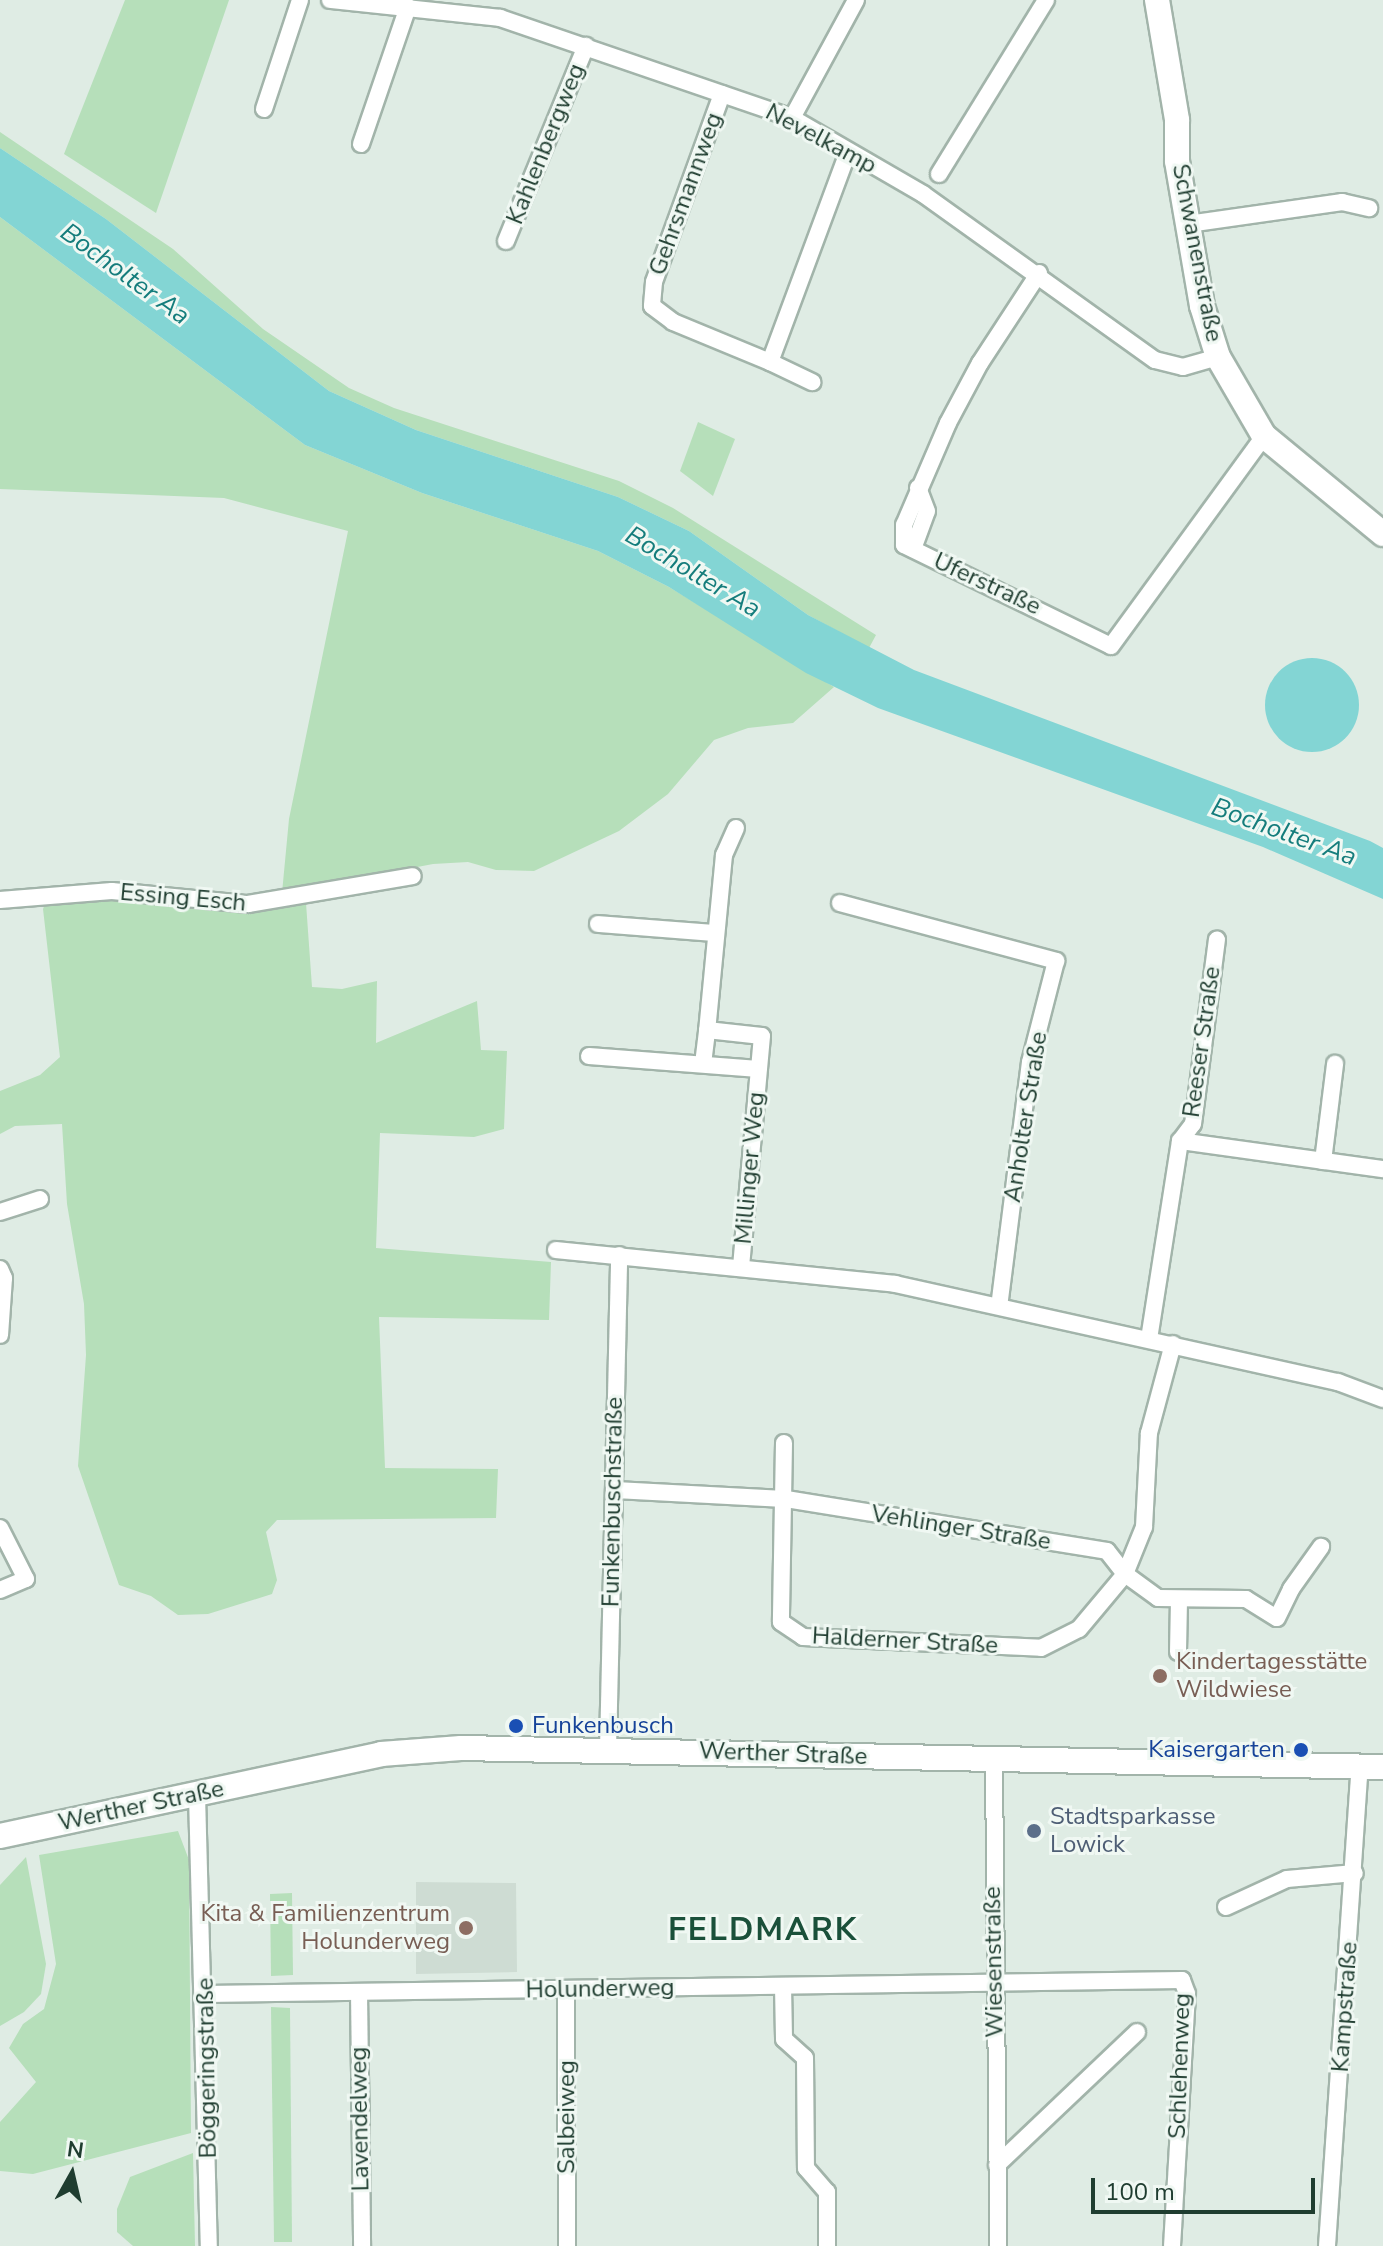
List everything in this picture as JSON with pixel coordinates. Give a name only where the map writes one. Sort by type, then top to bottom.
[{"type":"main road","name":"Schwanenstraße","points":[[1157,0],[1202,306],[1218,357],[1264,436],[1383,534]]},
{"type":"main road","name":"Werther Straße","points":[[0,1836],[392,1753],[608,1749],[1372,1767]]},
{"type":"street","points":[[264,109],[300,0]]},
{"type":"street","name":"Nevelkamp","points":[[330,0],[402,5],[500,18],[792,118],[923,194],[1039,273],[1155,360],[1183,367],[1218,357]]},
{"type":"street","points":[[792,118],[856,0]]},
{"type":"street","points":[[939,174],[1046,0]]},
{"type":"street","points":[[361,144],[402,5]]},
{"type":"street","name":"Kahlenbergweg","points":[[506,241],[586,46]]},
{"type":"street","name":"Gehrsmannweg","points":[[722,94],[654,282],[652,306],[673,322],[812,382]]},
{"type":"street","points":[[770,362],[848,152]]},
{"type":"street","points":[[1188,224],[1342,202],[1369,208]]},
{"type":"street","name":"Uferstraße","points":[[1039,273],[980,363],[918,488],[901,536],[913,549],[1111,646],[1126,632],[1176,553],[1264,436]]},
{"type":"street","points":[[703,1064],[724,855],[736,828]]},
{"type":"street","name":"Essing Esch","points":[[0,900],[112,891],[248,904],[413,876]]},
{"type":"street","name":"Anholter Straße","points":[[840,903],[1056,961],[1030,1062],[999,1306]]},
{"type":"street","points":[[598,924],[716,933]]},
{"type":"street","name":"Reeser Straße","points":[[1149,1339],[1180,1141],[1193,1124],[1217,940]]},
{"type":"street","name":"Millinger Weg","points":[[707,1030],[762,1036],[741,1267]]},
{"type":"street","name":"Millinger Weg","points":[[589,1056],[759,1069]]},
{"type":"street","points":[[1323,1161],[1335,1064]]},
{"type":"street","name":"Reeser Straße","points":[[1180,1141],[1383,1169]]},
{"type":"street","points":[[0,1212],[40,1199]]},
{"type":"street","points":[[556,1250],[895,1284],[1338,1382],[1383,1399]]},
{"type":"street","name":"Funkenbuschstraße","points":[[608,1749],[619,1255]]},
{"type":"street","points":[[0,1269],[4,1278],[0,1335]]},
{"type":"street","points":[[1125,1574],[1144,1527],[1149,1433],[1173,1344]]},
{"type":"street","points":[[784,1443],[786,1499]]},
{"type":"street","name":"Vehlinger Straße","points":[[614,1490],[786,1499],[1107,1551],[1125,1574],[1158,1598],[1246,1599],[1277,1618],[1291,1589],[1321,1547]]},
{"type":"street","name":"Halderner Straße","points":[[786,1499],[781,1622],[803,1637],[1041,1648],[1079,1629],[1125,1574]]},
{"type":"street","points":[[0,1528],[6,1552],[26,1579],[0,1590]]},
{"type":"street","points":[[1178,1652],[1179,1599]]},
{"type":"street","name":"Wiesenstraße","points":[[994,1759],[998,2246]]},
{"type":"street","name":"Kampstraße","points":[[1327,2246],[1355,1873],[1372,1767]]},
{"type":"street","name":"Böggeringstraße","points":[[197,1795],[206,1994],[209,2246]]},
{"type":"street","points":[[1226,1907],[1287,1879],[1355,1873]]},
{"type":"street","name":"Schlehenweg","points":[[994,1984],[1182,1980],[1187,1994],[1172,2246],[1160,2246]]},
{"type":"street","name":"Holunderweg","points":[[206,1994],[994,1984]]},
{"type":"street","points":[[783,1986],[784,2039],[805,2058],[806,2168],[827,2192],[827,2246]]},
{"type":"street","name":"Salbeiweg","points":[[566,1989],[567,2246]]},
{"type":"street","name":"Lavendelweg","points":[[359,1992],[362,2246]]},
{"type":"street","points":[[997,2165],[1137,2032]]},
{"type":"shaded area","name":"Kita & Familienzentrum Holunderweg","points":[[416,1882],[516,1883],[517,1972],[416,1974]]},
{"type":"green space","points":[[125,0],[229,0],[156,213],[64,154]]},
{"type":"green space","points":[[0,132],[173,249],[263,329],[349,388],[394,408],[619,481],[673,508],[876,635],[869,648],[808,615],[689,531],[618,497],[416,430],[329,391],[106,219],[0,148]]},
{"type":"green space","points":[[0,217],[305,445],[422,493],[598,551],[669,587],[834,687],[793,723],[748,728],[714,740],[668,794],[619,831],[534,871],[496,870],[468,862],[433,864],[282,893],[289,819],[348,531],[224,498],[0,489]]},
{"type":"green space","points":[[698,422],[735,439],[713,496],[680,471]]},
{"type":"green space","points":[[95,894],[239,911],[306,903],[312,987],[342,989],[377,981],[376,1043],[477,1001],[481,1050],[507,1051],[504,1129],[474,1137],[380,1133],[376,1248],[551,1262],[549,1320],[379,1317],[385,1468],[498,1469],[496,1518],[277,1520],[266,1532],[277,1580],[272,1594],[208,1614],[178,1615],[151,1596],[119,1585],[78,1466],[86,1355],[84,1304],[67,1204],[62,1124],[15,1126],[0,1134],[0,1091],[40,1075],[60,1057],[43,909],[47,899]]},
{"type":"green space","points":[[178,1831],[189,1860],[191,2133],[33,2174],[0,2171],[0,2122],[36,2082],[9,2048],[23,2024],[44,2009],[56,1964],[39,1855]]},
{"type":"green space","points":[[26,1857],[46,1964],[41,1994],[24,2012],[0,2026],[0,1885]]},
{"type":"green space","points":[[292,1893],[293,1975],[271,1976],[270,1894]]},
{"type":"green space","points":[[271,2007],[290,2008],[292,2242],[274,2242]]},
{"type":"green space","points":[[193,2153],[195,2246],[133,2246],[117,2232],[117,2209],[130,2177]]},
{"type":"water","name":"Bocholter Aa","points":[[0,148],[106,219],[329,391],[416,430],[618,497],[689,531],[808,615],[914,670],[1370,841],[1383,848],[1383,899],[1263,847],[878,708],[806,673],[669,587],[598,551],[422,493],[305,445],[0,217]]},
{"type":"water","points":[[1312,658],[1330,662],[1345,672],[1355,687],[1359,705],[1355,723],[1345,738],[1330,748],[1312,752],[1294,748],[1279,738],[1269,723],[1265,705],[1269,687],[1279,672],[1294,662]]},
{"type":"place","name":"Kindertagesstätte Wildwiese","points":[[1160,1676]]},
{"type":"place","name":"Funkenbusch","points":[[516,1726]]},
{"type":"place","name":"Kaisergarten","points":[[1301,1750]]},
{"type":"place","name":"Stadtsparkasse Lowick","points":[[1034,1831]]},
{"type":"place","name":"Kita & Familienzentrum Holunderweg","points":[[466,1928]]},
{"type":"district","name":"FELDMARK","points":[[763,1930]]}]
